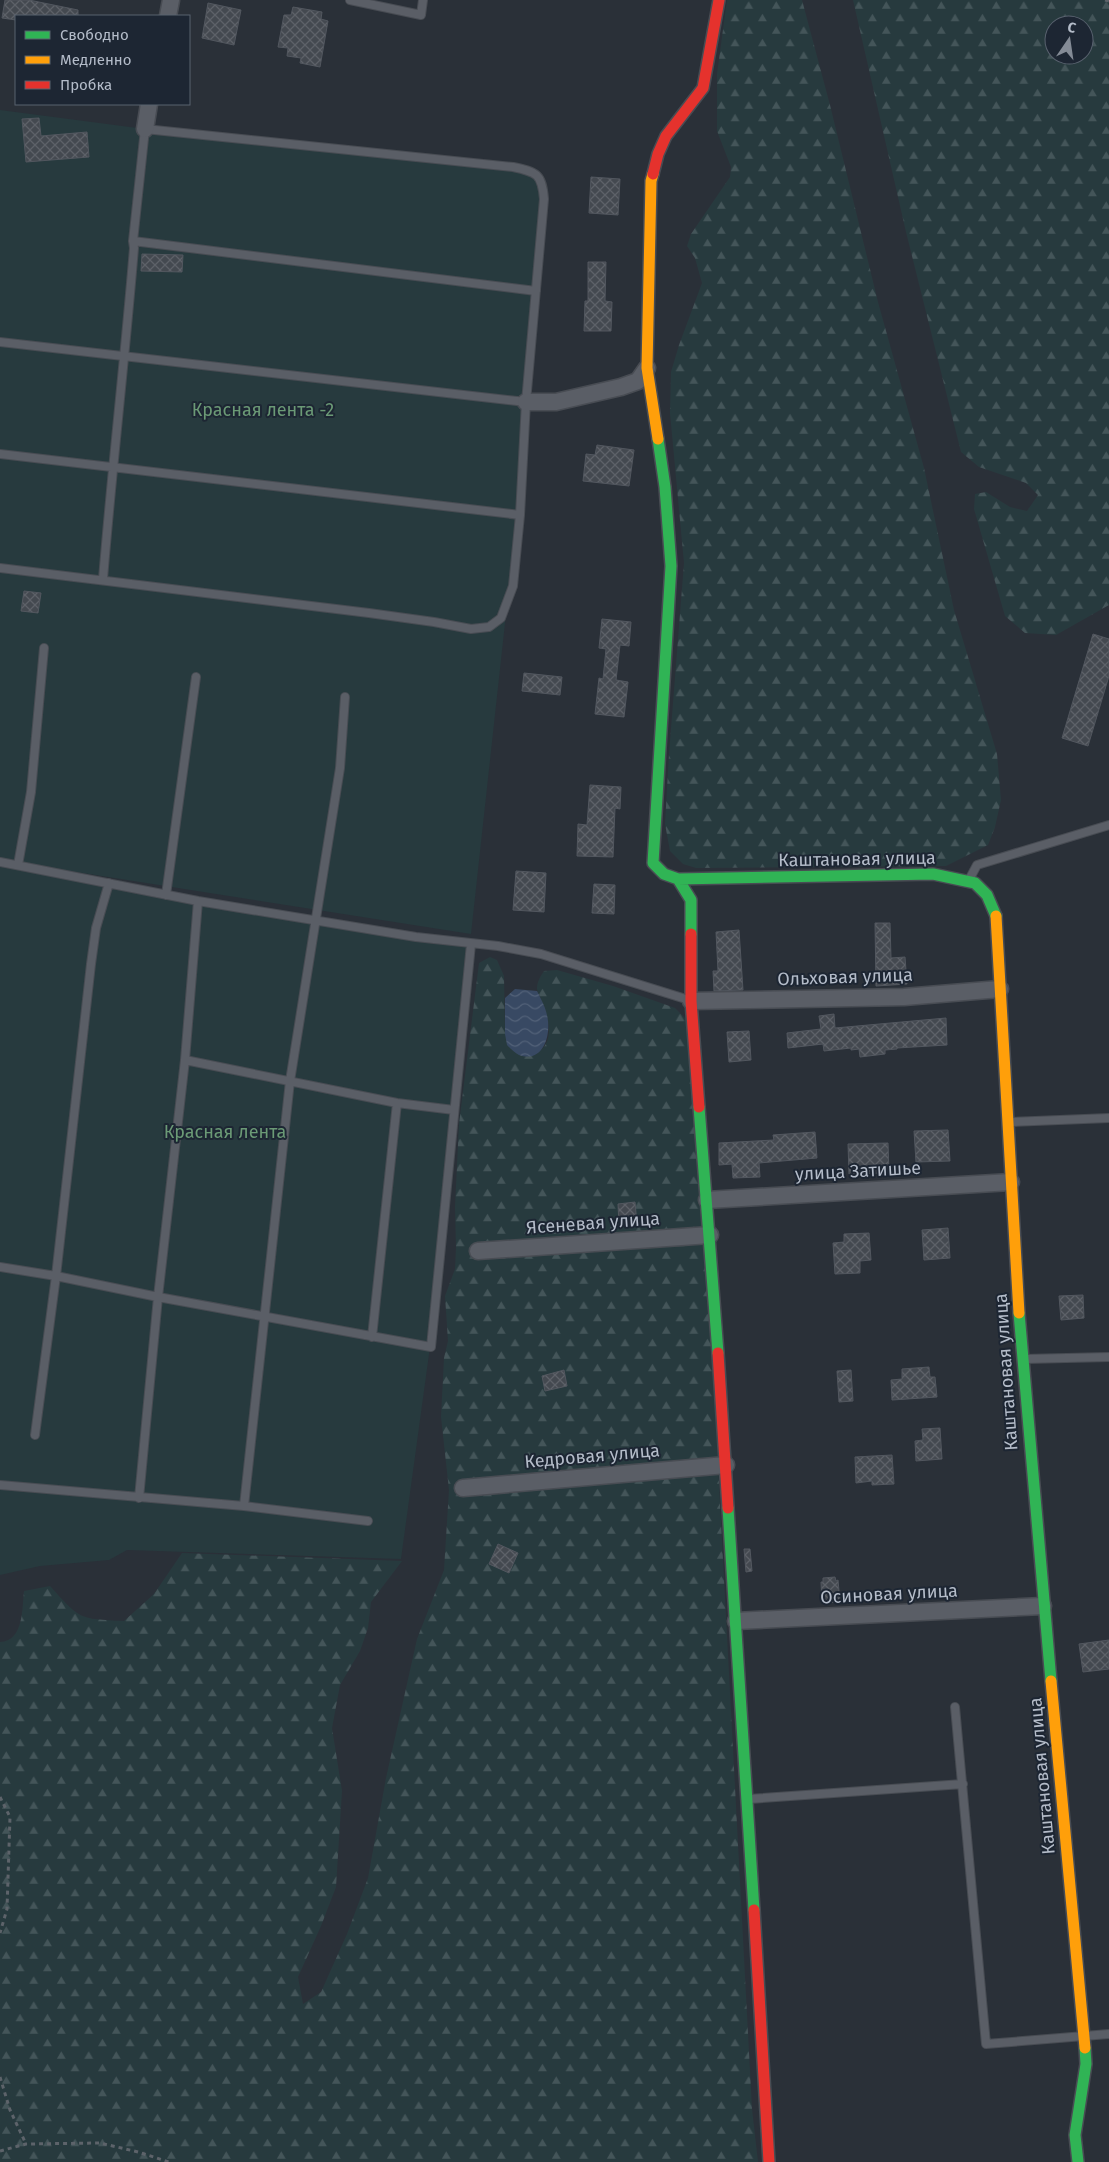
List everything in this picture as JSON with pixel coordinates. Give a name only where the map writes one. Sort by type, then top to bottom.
[{"type":"street","points":[[168,15],[171,0]]},
{"type":"street","points":[[719,0],[704,88],[666,136],[658,154],[651,181],[647,368],[665,487],[670,566],[653,863],[664,874],[678,879],[691,900],[691,1001],[708,1200],[726,1465],[769,2162]]},
{"type":"street","points":[[145,129],[150,105]]},
{"type":"street","points":[[526,402],[556,402],[621,386],[638,381],[647,368]]},
{"type":"street","name":"Каштановая улица","points":[[678,879],[933,874],[969,880],[981,886],[991,898],[995,912],[1022,1359],[1086,2064],[1075,2135],[1078,2162]]},
{"type":"street","name":"Ольховая улица","points":[[691,1001],[904,997],[1000,988]]},
{"type":"street","name":"улица Затишье","points":[[708,1200],[1011,1182]]},
{"type":"street","name":"Ясеневая улица","points":[[478,1251],[710,1235]]},
{"type":"street","name":"Кедровая улица","points":[[462,1488],[726,1465]]},
{"type":"street","name":"Осиновая улица","points":[[736,1621],[1043,1606]]},
{"type":"lane","points":[[350,0],[421,15],[424,0]]},
{"type":"lane","points":[[0,568],[103,579],[378,614],[471,629],[489,627],[501,618],[512,586],[520,515],[526,402],[544,199],[542,181],[533,171],[513,167],[145,129],[133,241],[125,356],[112,467],[103,579]]},
{"type":"lane","points":[[133,241],[536,291]]},
{"type":"lane","points":[[0,342],[526,402]]},
{"type":"lane","points":[[0,454],[520,515]]},
{"type":"lane","points":[[18,864],[31,792],[44,648]]},
{"type":"lane","points":[[166,895],[196,677]]},
{"type":"lane","points":[[244,1506],[290,1082],[340,768],[345,697]]},
{"type":"lane","points":[[969,880],[977,865],[1109,825]]},
{"type":"lane","points":[[0,862],[18,864],[198,902],[541,954],[691,1001]]},
{"type":"lane","points":[[34,1435],[56,1276],[91,964],[96,928],[109,883]]},
{"type":"lane","points":[[139,1498],[158,1298],[185,1060],[198,902]]},
{"type":"lane","points":[[0,1267],[432,1348],[471,944]]},
{"type":"lane","points":[[185,1060],[397,1103],[454,1110]]},
{"type":"lane","points":[[372,1337],[397,1103]]},
{"type":"lane","points":[[1008,1122],[1109,1118]]},
{"type":"lane","points":[[1022,1359],[1109,1357]]},
{"type":"lane","points":[[0,1485],[244,1506],[368,1521]]},
{"type":"lane","points":[[956,1707],[986,2044],[1109,2034]]},
{"type":"lane","points":[[747,1800],[962,1784]]},
{"type":"path","points":[[1105,0],[1109,1]]},
{"type":"path","points":[[0,1797],[10,1818],[7,1909],[0,1933]]},
{"type":"path","points":[[0,2077],[10,2110],[26,2144]]},
{"type":"path","points":[[0,2151],[26,2144],[100,2143],[169,2162]]},
{"type":"green space","points":[[727,0],[802,0],[830,105],[878,302],[924,468],[954,610],[997,754],[1001,800],[995,827],[988,845],[946,866],[696,868],[683,864],[670,851],[665,824],[684,563],[670,413],[671,372],[702,283],[695,258],[687,246],[691,234],[730,177],[731,167],[717,131],[717,74]]},
{"type":"green space","points":[[853,0],[1109,0],[1109,605],[1056,635],[1025,633],[1005,616],[974,509],[975,494],[986,492],[1010,507],[1027,511],[1038,495],[1026,483],[979,467],[961,452],[906,232]]},
{"type":"green space","name":"Красная лента -2","points":[[0,110],[145,129],[513,167],[542,181],[520,515],[507,605],[471,934],[0,860]]},
{"type":"green space","name":"Красная лента","points":[[0,866],[470,944],[430,1347],[401,1559],[127,1550],[109,1560],[40,1566],[0,1575]]},
{"type":"green space","points":[[490,957],[497,960],[504,976],[505,1033],[520,1055],[539,1051],[548,1040],[549,1032],[546,1013],[537,989],[544,971],[557,970],[613,986],[675,1008],[687,1020],[707,1257],[752,2109],[758,2162],[0,2162],[0,1642],[14,1636],[18,1630],[22,1614],[24,1591],[50,1586],[74,1611],[81,1615],[88,1618],[124,1621],[154,1594],[182,1553],[402,1561],[371,1602],[368,1628],[360,1651],[340,1685],[332,1728],[342,1791],[336,1887],[298,1977],[303,2004],[321,1992],[347,1934],[368,1878],[386,1778],[417,1639],[444,1570],[449,1490],[441,1417],[444,1358],[448,1341],[445,1296],[455,1269],[455,1207],[459,1124],[479,963]]},
{"type":"water","points":[[515,989],[537,991],[547,1013],[548,1035],[546,1041],[539,1052],[527,1057],[514,1052],[507,1045],[505,1034],[505,998]]},
{"type":"building","points":[[5,0],[29,0],[78,10],[78,15],[15,15],[15,20],[2,18]]},
{"type":"building","points":[[208,3],[241,10],[234,45],[202,38]]},
{"type":"building","points":[[293,7],[322,12],[321,19],[328,21],[320,67],[300,63],[301,58],[287,56],[288,48],[278,47],[284,15],[291,15]]},
{"type":"building","points":[[39,118],[41,136],[87,132],[89,157],[26,162],[22,119]]},
{"type":"building","points":[[591,177],[620,179],[618,215],[589,213]]},
{"type":"building","points":[[142,254],[183,255],[182,272],[141,271]]},
{"type":"building","points":[[588,262],[606,262],[605,301],[612,302],[611,331],[584,331],[585,301],[588,301]]},
{"type":"building","points":[[597,445],[634,450],[629,486],[583,481],[586,454],[595,455]]},
{"type":"building","points":[[24,591],[41,593],[38,613],[21,611]]},
{"type":"building","points":[[602,619],[631,622],[629,646],[620,645],[616,680],[628,682],[624,717],[595,714],[599,678],[603,679],[606,649],[599,648]]},
{"type":"building","points":[[1093,634],[1109,639],[1109,676],[1088,746],[1062,738]]},
{"type":"building","points":[[524,673],[562,677],[560,695],[522,691]]},
{"type":"building","points":[[590,785],[621,787],[620,809],[615,808],[613,857],[577,856],[578,824],[587,825]]},
{"type":"building","points":[[516,871],[546,873],[544,912],[513,910]]},
{"type":"building","points":[[594,884],[615,885],[614,914],[592,913]]},
{"type":"building","points":[[875,923],[890,923],[891,958],[905,957],[907,984],[876,986]]},
{"type":"building","points":[[739,930],[743,990],[714,991],[713,971],[718,971],[716,932]]},
{"type":"building","points":[[834,1014],[835,1028],[946,1018],[947,1045],[897,1048],[885,1050],[885,1054],[860,1057],[859,1049],[824,1051],[823,1044],[788,1048],[787,1033],[821,1029],[819,1016]]},
{"type":"building","points":[[749,1031],[751,1060],[729,1062],[727,1032]]},
{"type":"building","points":[[948,1130],[950,1161],[916,1162],[914,1131]]},
{"type":"building","points":[[815,1132],[817,1158],[759,1163],[760,1177],[733,1178],[732,1164],[719,1165],[719,1143],[774,1140],[773,1135]]},
{"type":"building","points":[[888,1143],[889,1173],[849,1174],[848,1144]]},
{"type":"building","points":[[635,1202],[637,1224],[619,1225],[618,1204]]},
{"type":"building","points":[[948,1228],[950,1258],[924,1260],[922,1230]]},
{"type":"building","points":[[869,1233],[871,1260],[860,1261],[860,1273],[835,1274],[833,1243],[844,1242],[844,1234]]},
{"type":"building","points":[[1083,1295],[1084,1318],[1061,1320],[1059,1296]]},
{"type":"building","points":[[929,1367],[930,1377],[935,1377],[937,1397],[892,1400],[891,1380],[902,1379],[902,1369]]},
{"type":"building","points":[[564,1370],[567,1386],[545,1391],[542,1376]]},
{"type":"building","points":[[851,1370],[853,1401],[839,1402],[837,1371]]},
{"type":"building","points":[[940,1428],[942,1459],[916,1461],[915,1441],[923,1440],[922,1429]]},
{"type":"building","points":[[892,1455],[894,1484],[872,1485],[872,1481],[856,1483],[855,1457]]},
{"type":"building","points":[[498,1544],[518,1553],[509,1573],[489,1564]]},
{"type":"building","points":[[744,1549],[750,1549],[752,1571],[746,1572]]},
{"type":"building","points":[[835,1577],[836,1581],[838,1580],[840,1602],[822,1603],[821,1582],[823,1582],[823,1578]]},
{"type":"building","points":[[1109,1640],[1109,1669],[1083,1672],[1079,1644]]},
{"type":"traffic: fast","points":[[658,439],[665,487],[671,566],[653,863],[664,874],[678,879],[691,900],[691,934]]},
{"type":"traffic: fast","points":[[678,879],[933,874],[975,883],[987,895],[996,916]]},
{"type":"traffic: fast","points":[[699,1107],[718,1353]]},
{"type":"traffic: fast","points":[[1019,1313],[1051,1681]]},
{"type":"traffic: fast","points":[[728,1508],[754,1910]]},
{"type":"traffic: fast","points":[[1078,2162],[1075,2135],[1086,2064],[1085,2048]]},
{"type":"traffic: slow","points":[[653,174],[651,181],[647,368],[658,439]]},
{"type":"traffic: slow","points":[[996,916],[1019,1313]]},
{"type":"traffic: slow","points":[[1051,1681],[1085,2048]]},
{"type":"traffic: jam","points":[[653,174],[658,154],[666,136],[703,88],[719,0]]},
{"type":"traffic: jam","points":[[691,934],[691,1001],[699,1107]]},
{"type":"traffic: jam","points":[[718,1353],[728,1508]]},
{"type":"traffic: jam","points":[[754,1910],[769,2162]]}]
